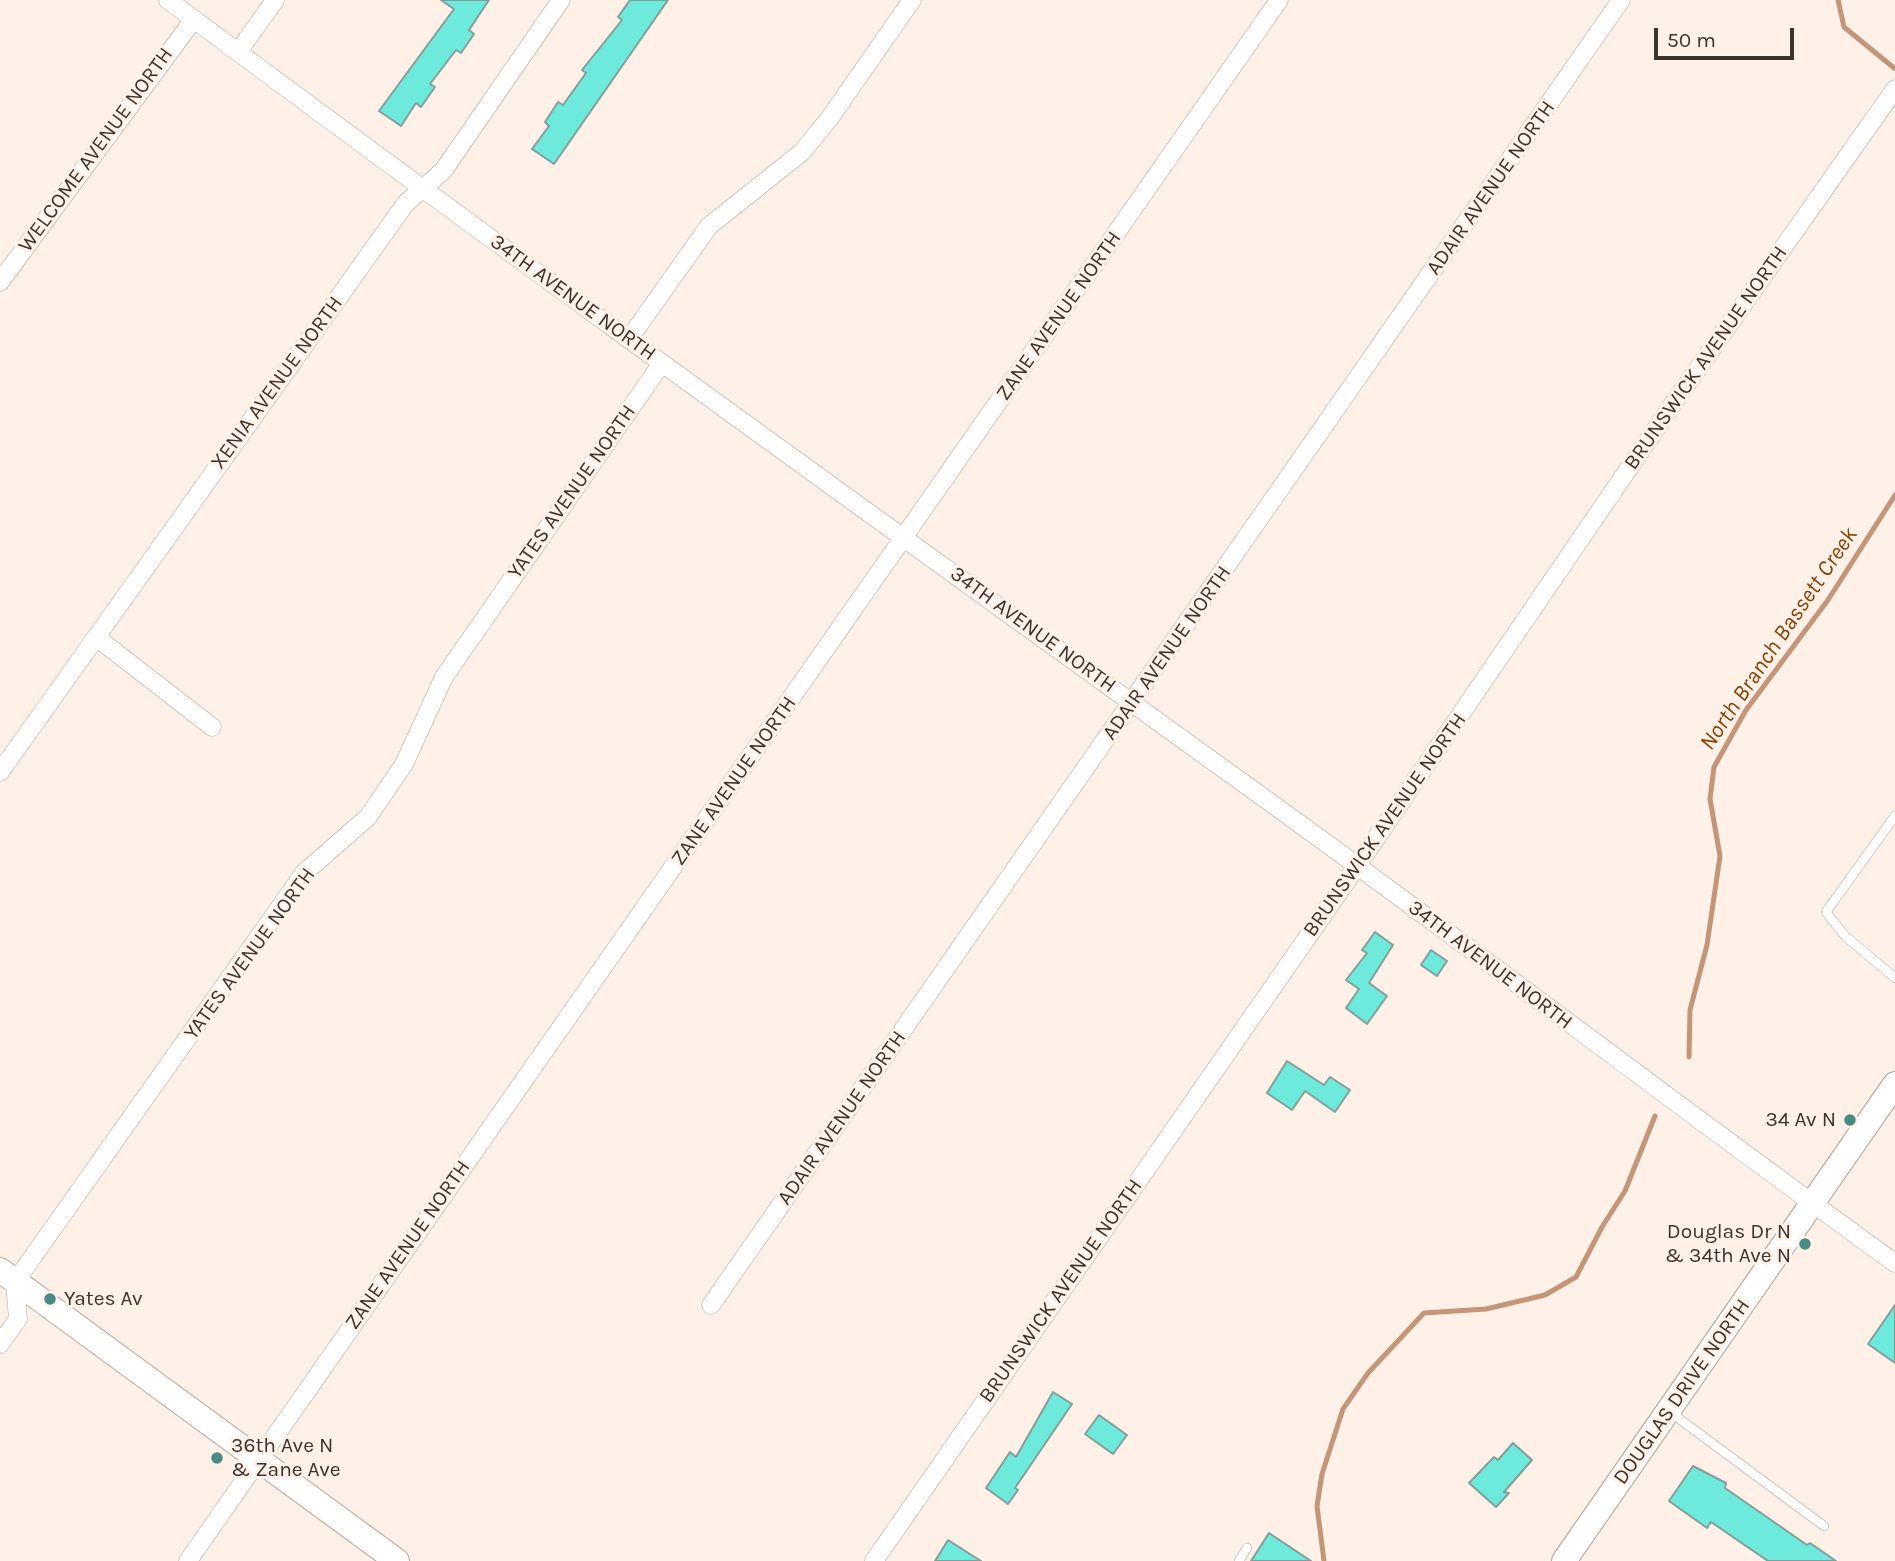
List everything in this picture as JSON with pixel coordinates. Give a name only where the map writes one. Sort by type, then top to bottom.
[{"type":"street","name":"34TH AVENUE NORTH","points":[[168,0],[629,339],[1357,866],[1895,1263]]},
{"type":"street","points":[[238,52],[275,0]]},
{"type":"street","name":"XENIA AVENUE NORTH","points":[[0,772],[406,203],[443,171],[561,0]]},
{"type":"street","points":[[629,339],[709,226],[802,152],[829,119],[912,0]]},
{"type":"street","name":"ZANE AVENUE NORTH","points":[[188,1561],[1279,0]]},
{"type":"street","name":"ADAIR AVENUE NORTH","points":[[711,1305],[1621,0]]},
{"type":"street","name":"WELCOME AVENUE NORTH","points":[[0,282],[194,19]]},
{"type":"street","name":"BRUNSWICK AVENUE NORTH","points":[[874,1561],[1357,866],[1668,411],[1895,89]]},
{"type":"street","name":"YATES AVENUE NORTH","points":[[8,1276],[304,873],[369,817],[404,764],[444,677],[662,363]]},
{"type":"street","points":[[96,637],[212,727]]},
{"type":"street","name":"DOUGLAS DRIVE NORTH","points":[[1569,1559],[1668,1411],[1895,1084]]},
{"type":"street","points":[[0,1344],[18,1319],[8,1276]]},
{"type":"street","points":[[8,1276],[397,1561]]},
{"type":"lane","points":[[1895,816],[1826,912],[1845,936],[1895,978]]},
{"type":"lane","points":[[1668,1411],[1824,1526]]},
{"type":"lane","points":[[1239,1561],[1247,1548]]},
{"type":"building","points":[[441,0],[489,0],[469,30],[474,34],[461,53],[456,50],[430,84],[435,87],[421,107],[416,103],[401,126],[379,111],[454,9]]},
{"type":"building","points":[[630,0],[668,0],[554,164],[532,149],[549,126],[545,122],[558,102],[563,105],[586,73],[582,70],[622,20],[618,17]]},
{"type":"building","points":[[1375,932],[1393,945],[1369,983],[1387,996],[1367,1024],[1346,1008],[1359,989],[1346,980],[1367,953],[1362,950]]},
{"type":"building","points":[[1431,950],[1447,961],[1437,976],[1421,965]]},
{"type":"building","points":[[1287,1061],[1324,1085],[1330,1077],[1350,1090],[1335,1112],[1305,1091],[1292,1110],[1267,1093]]},
{"type":"building","points":[[1895,1305],[1895,1363],[1868,1344]]},
{"type":"building","points":[[1053,1392],[1072,1404],[1015,1488],[1018,1490],[1008,1504],[986,1488],[1010,1452],[1016,1457]]},
{"type":"building","points":[[1099,1415],[1127,1435],[1113,1454],[1085,1434]]},
{"type":"building","points":[[1513,1443],[1532,1460],[1504,1492],[1509,1493],[1496,1507],[1469,1483],[1494,1457],[1498,1460]]},
{"type":"building","points":[[1693,1466],[1726,1483],[1725,1488],[1807,1545],[1810,1543],[1836,1561],[1768,1561],[1711,1522],[1707,1528],[1669,1501]]},
{"type":"building","points":[[1269,1533],[1311,1561],[1251,1561]]},
{"type":"building","points":[[948,1540],[981,1561],[935,1561]]},
{"type":"waterway","name":"North Branch Bassett Creek","points":[[1838,0],[1844,27],[1894,68]]},
{"type":"waterway","name":"North Branch Bassett Creek","points":[[1689,1057],[1690,1010],[1707,945],[1720,856],[1710,799],[1714,767],[1746,710],[1828,600],[1895,495]]},
{"type":"waterway","name":"North Branch Bassett Creek","points":[[1324,1561],[1317,1506],[1322,1474],[1343,1409],[1368,1373],[1424,1313],[1486,1309],[1545,1295],[1576,1277],[1602,1227],[1625,1191],[1655,1116]]},
{"type":"place","name":"34 Av N","points":[[1850,1120]]},
{"type":"place","name":"Douglas Dr N & 34th Ave N","points":[[1805,1244]]},
{"type":"place","name":"Yates Av","points":[[50,1299]]},
{"type":"place","name":"36th Ave N & Zane Ave","points":[[217,1458]]}]
